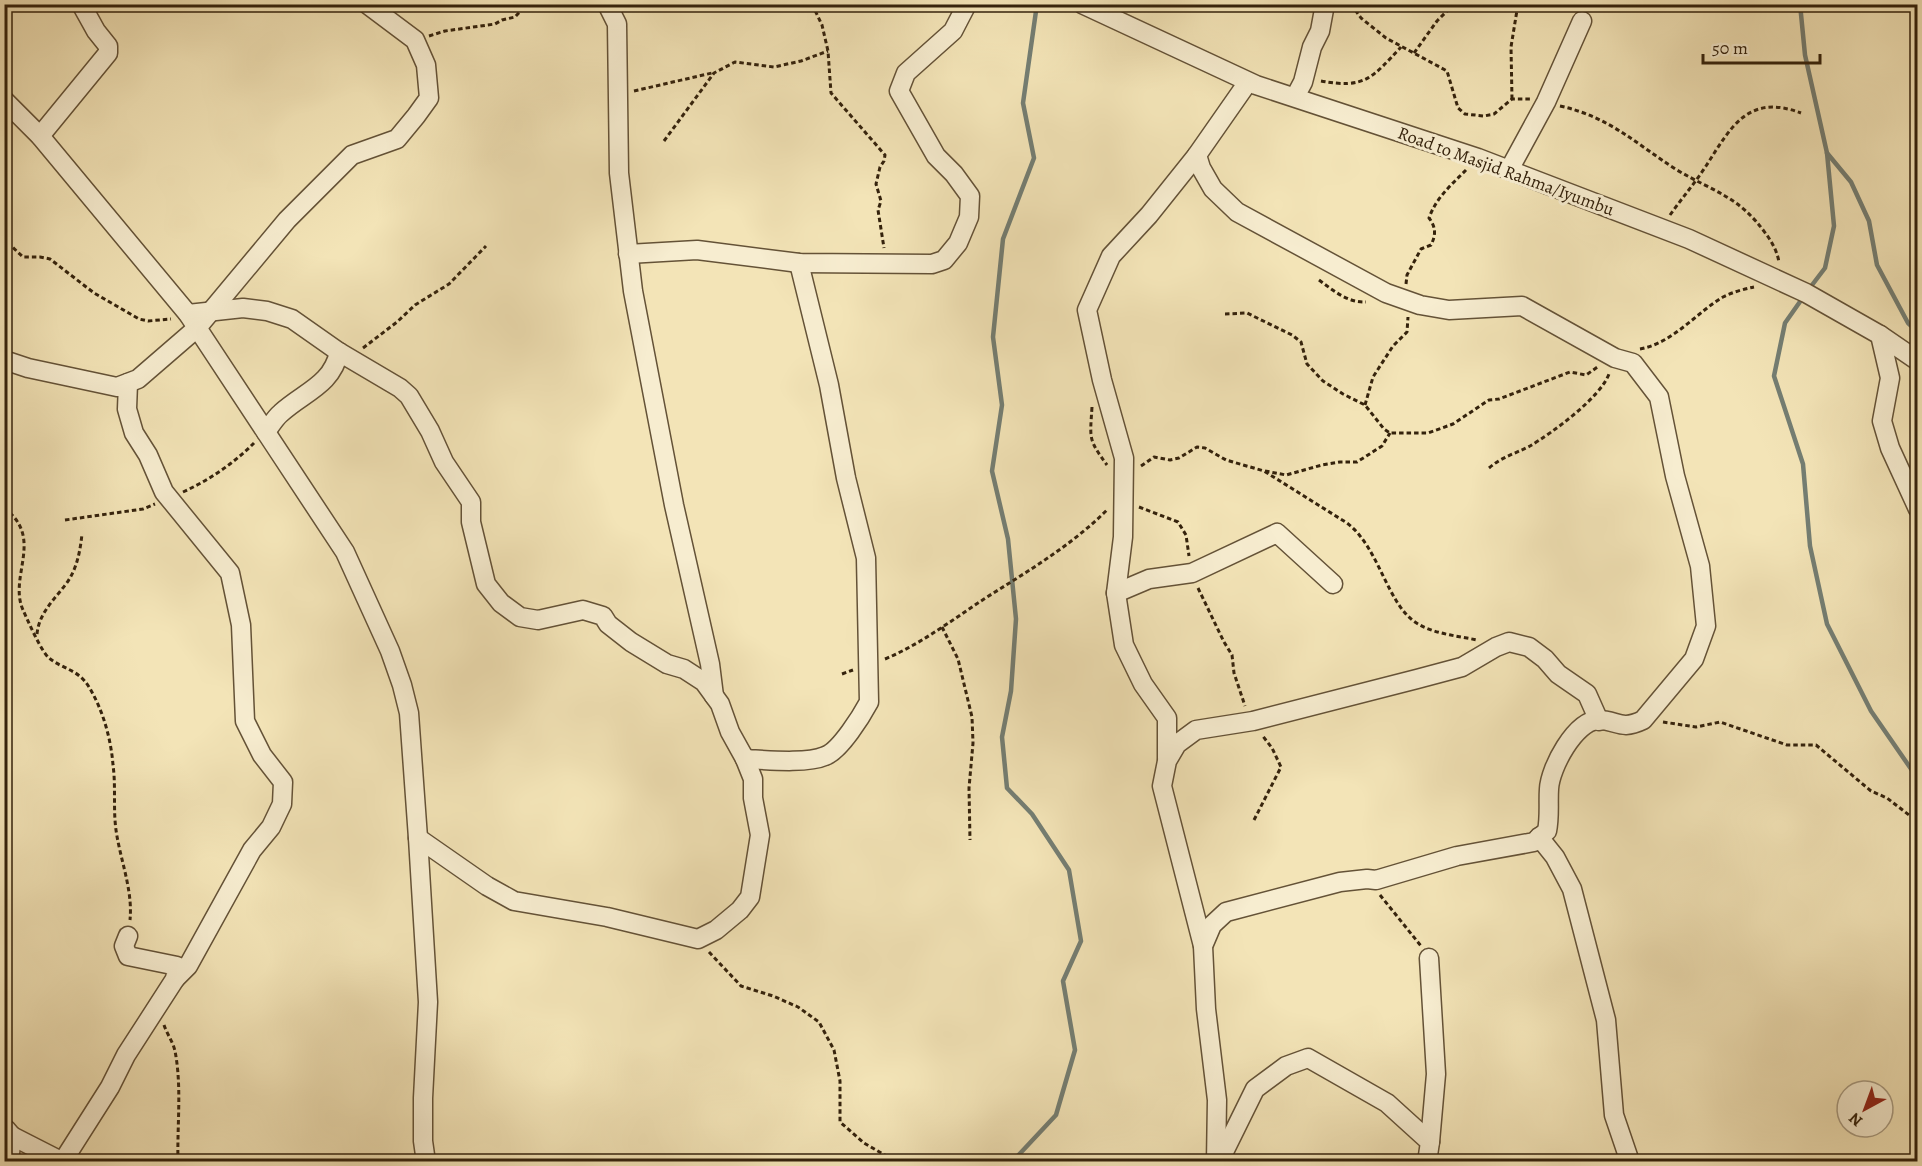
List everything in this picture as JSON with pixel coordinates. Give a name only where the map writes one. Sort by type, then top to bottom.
[{"type":"street","points":[[40,136],[108,53],[108,46],[96,31],[81,4]]},
{"type":"street","points":[[212,312],[287,220],[352,155],[397,139],[429,98],[426,65],[415,40],[367,4]]},
{"type":"street","points":[[607,4],[616,24],[619,173],[637,314],[674,505],[710,664],[714,696]]},
{"type":"street","points":[[628,254],[697,250],[799,262],[932,264],[944,260],[958,243],[969,217],[970,195],[936,156],[899,91],[906,73],[953,31],[967,4]]},
{"type":"street","name":"Road to Masjid Rahma/Iyumbu","points":[[1082,4],[1248,82],[1299,90],[1660,228],[1782,280],[1847,314],[1917,361]]},
{"type":"street","points":[[1299,90],[1312,47],[1320,31],[1325,4]]},
{"type":"street","points":[[1509,170],[1546,102],[1582,21]]},
{"type":"street","points":[[1248,82],[1197,155],[1149,215],[1111,256],[1087,310],[1102,380],[1124,458],[1123,537],[1116,593],[1124,645],[1143,684],[1167,718],[1181,727],[1196,730],[1253,721],[1338,701],[1462,667],[1496,646],[1509,642],[1529,647],[1545,659],[1558,674],[1587,694],[1599,721]]},
{"type":"street","points":[[4,100],[40,136],[193,321],[345,552],[390,651],[409,713],[418,838],[428,1002],[423,1098],[423,1141],[426,1161]]},
{"type":"street","points":[[1197,155],[1212,189],[1237,212],[1386,293],[1420,305],[1449,310],[1522,306],[1615,358],[1633,363],[1659,397],[1675,476],[1700,566],[1706,626],[1694,659],[1643,720],[1632,725],[1599,721],[1579,728],[1560,755],[1549,787],[1550,816],[1547,831],[1534,842],[1457,856],[1376,880],[1340,882],[1226,912],[1212,925],[1203,946]]},
{"type":"street","points":[[745,759],[809,759],[825,756],[835,750],[869,702],[866,558],[846,478],[829,385],[799,262]]},
{"type":"street","points":[[4,360],[28,368],[117,387],[138,379],[193,321],[212,312],[243,308],[267,311],[292,319],[409,396],[444,462],[471,502],[471,522],[486,584],[501,603],[520,617],[538,620],[583,610],[603,616],[608,624],[631,642],[667,664],[684,669],[704,682],[720,704],[730,732],[753,779],[753,798],[760,835],[750,897],[740,910],[716,930],[698,939],[606,917],[514,901],[487,886],[418,838]]},
{"type":"street","points":[[1880,335],[1890,378],[1882,421],[1890,448],[1917,509]]},
{"type":"street","points":[[266,432],[280,414],[328,376],[342,354]]},
{"type":"street","points":[[9,1161],[8,1132],[63,1161],[110,1087],[126,1055],[175,979],[188,966],[252,850],[271,827],[282,804],[283,782],[262,755],[245,721],[241,625],[230,573],[165,492],[148,455],[134,433],[127,409],[128,383]]},
{"type":"street","points":[[1116,593],[1149,579],[1192,573],[1277,533],[1333,584]]},
{"type":"street","points":[[1167,718],[1167,760],[1162,786],[1203,946],[1206,1009],[1217,1101],[1217,1161]]},
{"type":"street","points":[[1167,760],[1177,744],[1196,730]]},
{"type":"street","points":[[1539,837],[1555,857],[1572,889],[1606,1020],[1614,1115],[1630,1161]]},
{"type":"street","points":[[128,936],[124,946],[128,956],[177,966],[175,979]]},
{"type":"street","points":[[1427,1161],[1436,1074],[1429,958]]},
{"type":"street","points":[[1217,1161],[1256,1089],[1286,1066],[1308,1058],[1387,1104],[1430,1142]]},
{"type":"path","points":[[415,40],[445,31],[495,24],[515,17],[527,4]]},
{"type":"path","points":[[812,4],[822,25],[828,51],[831,93],[885,154],[876,184],[881,201],[878,210],[885,255]]},
{"type":"path","points":[[1351,4],[1374,30],[1447,71],[1458,108],[1465,114],[1484,116],[1494,114],[1512,99],[1531,99],[1582,111],[1607,122],[1678,170],[1736,202],[1755,218],[1769,238],[1778,256],[1782,280]]},
{"type":"path","points":[[1414,53],[1437,21],[1454,4]]},
{"type":"path","points":[[1512,99],[1511,47],[1518,4]]},
{"type":"path","points":[[1299,90],[1306,80],[1335,84],[1357,83],[1377,72],[1401,47]]},
{"type":"path","points":[[619,95],[714,73],[735,62],[774,67],[801,61],[828,51]]},
{"type":"path","points":[[664,141],[714,73]]},
{"type":"path","points":[[1660,228],[1722,140],[1741,119],[1768,106],[1778,106],[1801,113]]},
{"type":"path","points":[[1365,405],[1373,376],[1393,346],[1407,332],[1407,275],[1421,249],[1431,245],[1434,238],[1434,225],[1429,218],[1433,208],[1441,195],[1478,159]]},
{"type":"path","points":[[4,236],[7,242],[23,257],[40,257],[50,260],[94,293],[139,319],[193,321]]},
{"type":"path","points":[[342,354],[370,343],[414,305],[449,284],[486,246]]},
{"type":"path","points":[[1225,314],[1247,313],[1292,335],[1301,342],[1307,364],[1323,381],[1365,405],[1384,429],[1390,433],[1428,433],[1453,424],[1489,400],[1499,399],[1570,372],[1586,375],[1627,351],[1644,348],[1678,331],[1723,297],[1756,287]]},
{"type":"path","points":[[1489,468],[1500,459],[1539,441],[1592,398],[1607,380],[1615,358]]},
{"type":"path","points":[[1092,398],[1090,436],[1092,445],[1107,465]]},
{"type":"path","points":[[842,674],[899,653],[1059,551],[1093,524],[1123,493],[1149,459],[1154,457],[1170,460],[1179,458],[1197,447],[1205,448],[1226,460],[1286,475],[1322,465],[1357,462],[1382,446],[1390,433]]},
{"type":"path","points":[[1264,471],[1347,523],[1359,533],[1375,558],[1401,610],[1413,621],[1423,627],[1496,646]]},
{"type":"path","points":[[1123,493],[1137,507],[1178,522],[1183,528],[1192,573],[1232,655],[1240,695],[1281,767],[1254,820]]},
{"type":"path","points":[[4,508],[19,524],[25,545],[25,558],[18,588],[19,598],[40,644],[51,660],[69,668],[84,679],[95,699],[107,730],[113,765],[116,830],[131,908],[128,936]]},
{"type":"path","points":[[37,636],[38,623],[46,608],[67,583],[79,558],[82,534]]},
{"type":"path","points":[[942,627],[958,659],[972,717],[972,765],[969,788],[970,840]]},
{"type":"path","points":[[1643,720],[1696,727],[1720,722],[1787,745],[1816,745],[1871,792],[1887,798],[1917,822]]},
{"type":"path","points":[[1367,879],[1429,958]]},
{"type":"path","points":[[698,939],[741,986],[790,1003],[819,1022],[834,1050],[840,1081],[840,1122],[864,1143],[897,1161]]},
{"type":"path","points":[[163,1018],[164,1028],[173,1043],[176,1056],[179,1102],[177,1161]]},
{"type":"waterway","points":[[1012,1162],[1056,1115],[1075,1050],[1063,981],[1081,941],[1069,870],[1032,814],[1007,788],[1002,737],[1011,691],[1016,619],[1008,539],[992,471],[1002,405],[993,337],[1003,239],[1034,158],[1023,103],[1037,4]]},
{"type":"waterway","points":[[1800,4],[1805,55],[1827,153],[1834,226],[1825,268],[1809,289]]},
{"type":"waterway","points":[[1827,153],[1851,182],[1869,221],[1877,265],[1908,323],[1918,332]]},
{"type":"waterway","points":[[1804,296],[1785,323],[1774,376],[1803,464],[1810,546],[1827,624],[1871,711],[1918,779]]}]
